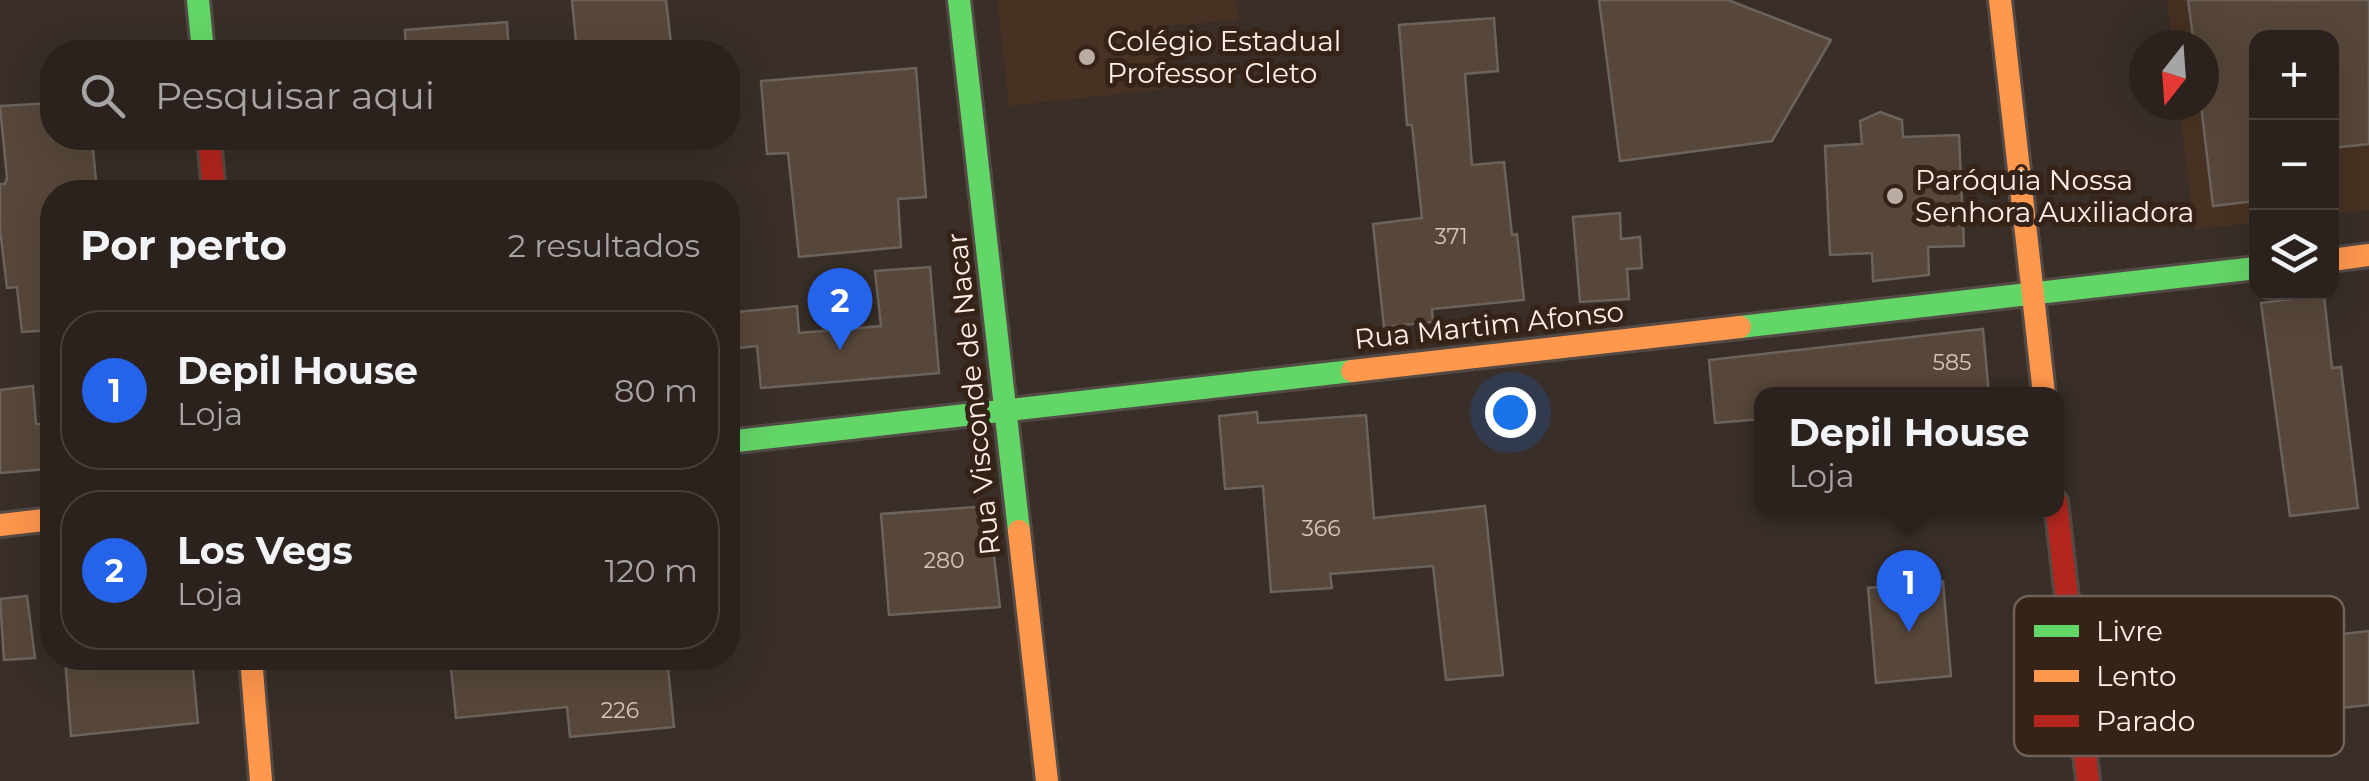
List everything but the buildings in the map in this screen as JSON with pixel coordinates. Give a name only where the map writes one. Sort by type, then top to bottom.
[{"type":"main road","points":[[198,0],[202,40]]},
{"type":"main road","name":"Rua Visconde de Nacar","points":[[959,0],[1046,781]]},
{"type":"main road","points":[[2000,0],[2043,387]]},
{"type":"main road","points":[[211,150],[213,180]]},
{"type":"main road","points":[[2339,259],[2369,255]]},
{"type":"main road","name":"Rua Martim Afonso","points":[[740,441],[2249,269]]},
{"type":"main road","points":[[2058,517],[2067,596]]},
{"type":"main road","points":[[0,524],[40,520]]},
{"type":"main road","points":[[252,670],[261,781]]},
{"type":"main road","points":[[2085,756],[2088,781]]},
{"type":"shaded area","name":"Colégio Estadual Professor Cleto","points":[[997,0],[1236,0],[1238,20],[1167,26],[1174,88],[1009,106]]},
{"type":"shaded area","points":[[2167,0],[2369,0],[2369,210],[2339,213],[2339,30],[2249,30],[2249,224],[2194,229],[2181,120],[2219,120],[2219,30],[2170,30]]},
{"type":"traffic: fast","points":[[198,0],[202,40]]},
{"type":"traffic: fast","points":[[959,0],[1019,531]]},
{"type":"traffic: fast","points":[[1740,327],[2249,269]]},
{"type":"traffic: fast","points":[[740,441],[1352,371]]},
{"type":"traffic: slow","points":[[2000,0],[2043,387]]},
{"type":"traffic: slow","points":[[2339,259],[2369,255]]},
{"type":"traffic: slow","points":[[1352,371],[1740,327]]},
{"type":"traffic: slow","points":[[0,525],[40,520]]},
{"type":"traffic: slow","points":[[1019,531],[1047,781]]},
{"type":"traffic: slow","points":[[252,670],[261,781]]},
{"type":"traffic: jam","points":[[210,150],[213,180]]},
{"type":"traffic: jam","points":[[2058,517],[2067,596]]},
{"type":"traffic: jam","points":[[2085,756],[2088,781]]},
{"type":"place","name":"Colégio Estadual Professor Cleto","points":[[1087,57]]},
{"type":"place","name":"Paróquia Nossa Senhora Auxiliadora","points":[[1895,196]]},
{"type":"place","name":"Los Vegs","points":[[840,350]]},
{"type":"place","name":"Depil House","points":[[1909,632]]}]
